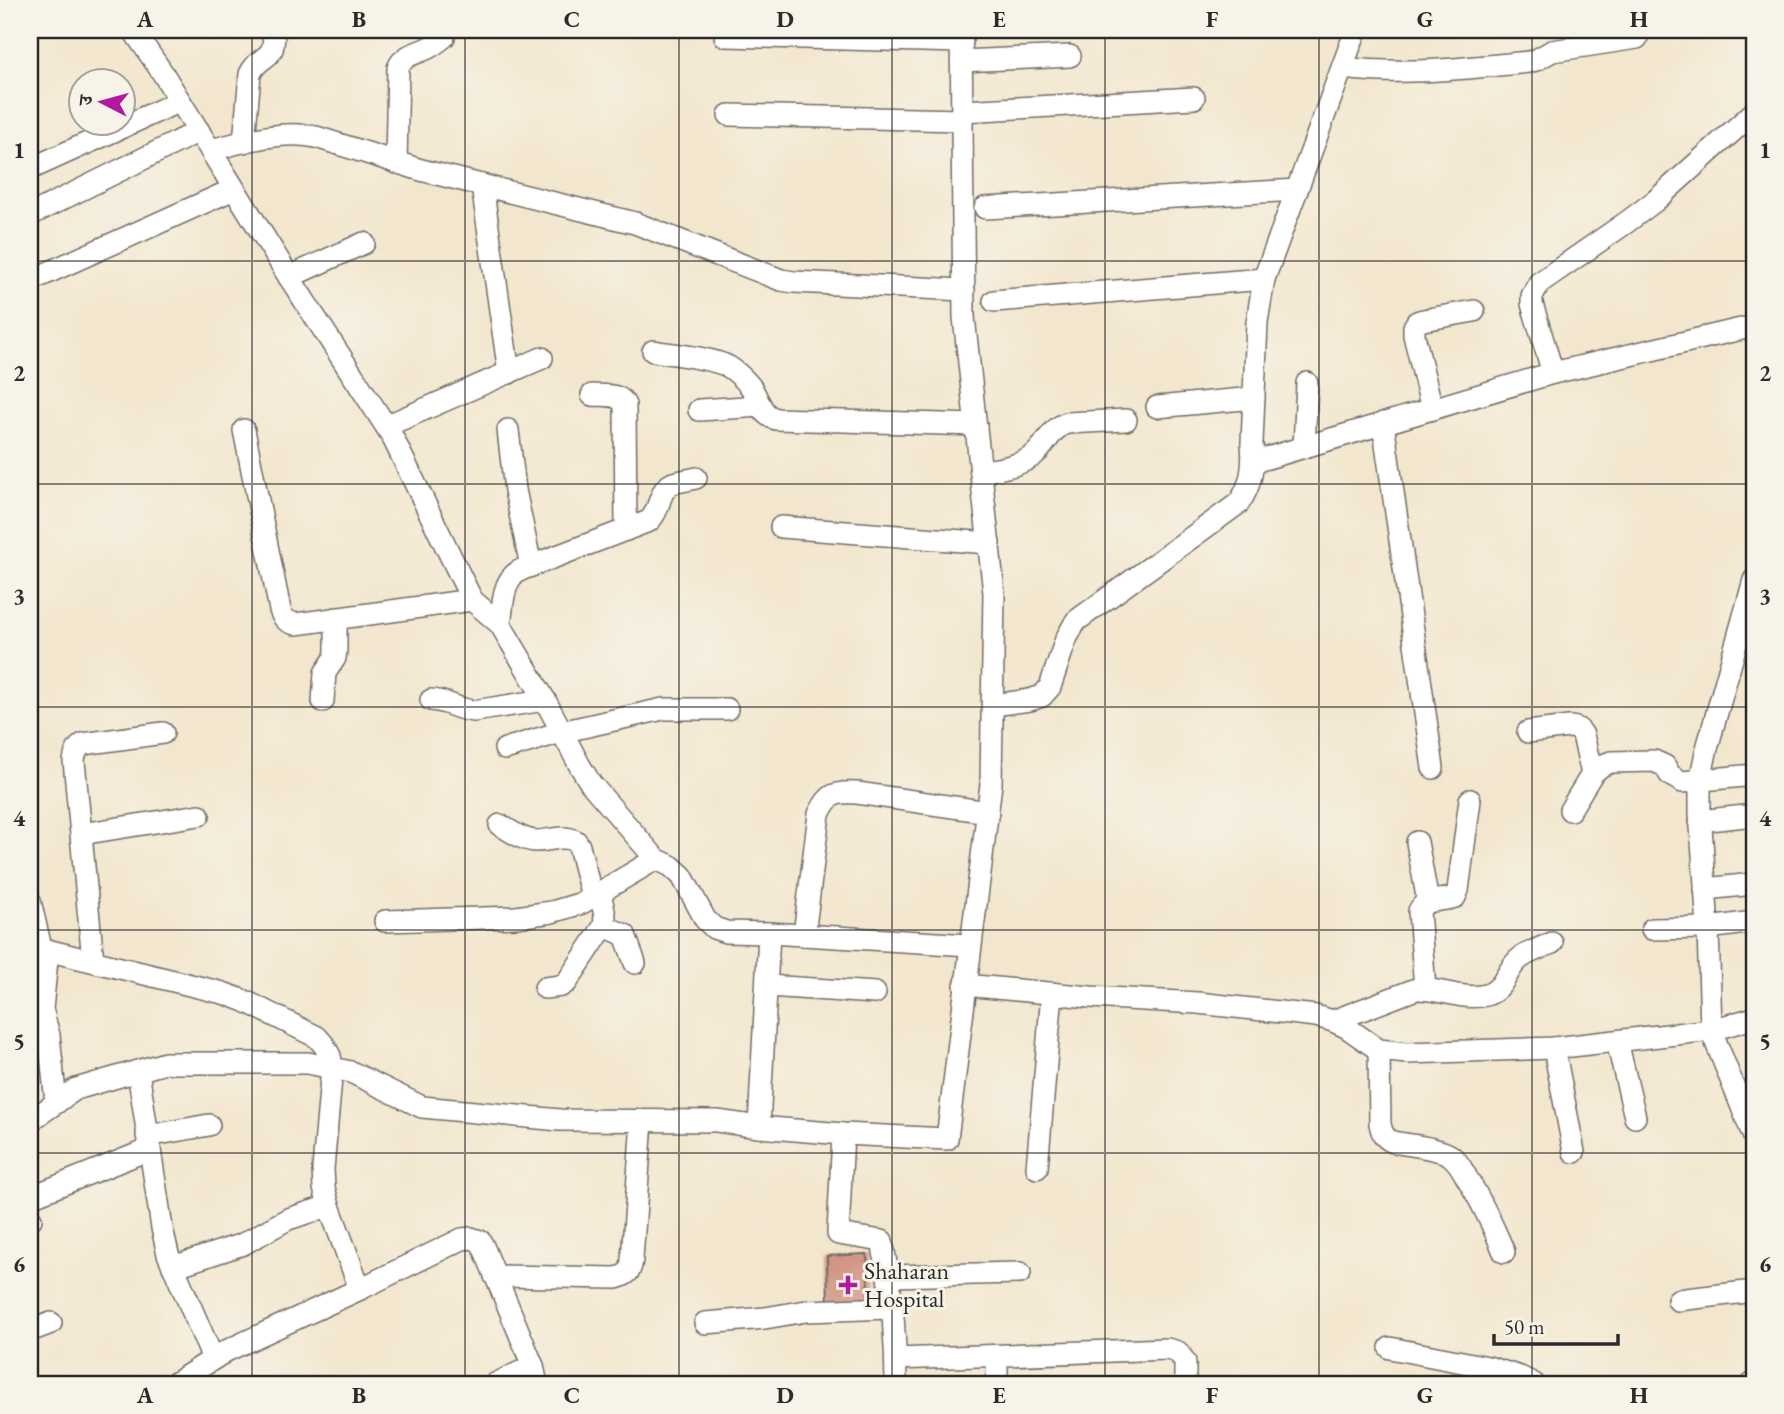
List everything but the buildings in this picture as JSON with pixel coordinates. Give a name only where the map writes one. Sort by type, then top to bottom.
[{"type":"street","points":[[133,30],[386,426],[472,600],[500,624],[591,784],[656,859],[671,866],[682,876],[705,919],[714,928],[726,932],[970,946]]},
{"type":"street","points":[[244,142],[250,74],[252,68],[271,54],[273,30]]},
{"type":"street","points":[[992,705],[1042,696],[1050,687],[1066,639],[1076,621],[1239,503],[1249,485],[1254,462],[1252,443],[1257,322],[1264,279],[1356,30]]},
{"type":"street","points":[[724,36],[962,44],[1070,56]]},
{"type":"street","points":[[396,163],[398,68],[408,56],[444,37]]},
{"type":"street","points":[[1343,68],[1421,72],[1529,62],[1552,51],[1637,37]]},
{"type":"street","points":[[30,1121],[76,1089],[165,1063],[308,1063],[351,1072],[422,1107],[560,1120],[717,1121],[843,1134],[947,1139],[992,784],[994,593],[964,317],[962,44]]},
{"type":"street","points":[[729,115],[962,116],[1194,97]]},
{"type":"street","points":[[30,169],[180,101]]},
{"type":"street","points":[[1553,373],[1532,304],[1532,296],[1539,283],[1655,201],[1754,112]]},
{"type":"street","points":[[30,215],[199,131]]},
{"type":"street","points":[[211,150],[284,134],[300,134],[396,163],[635,223],[781,280],[964,290]]},
{"type":"street","points":[[482,185],[509,373]]},
{"type":"street","points":[[34,279],[234,189]]},
{"type":"street","points":[[985,208],[1297,190]]},
{"type":"street","points":[[289,277],[364,243]]},
{"type":"street","points":[[994,301],[1264,279]]},
{"type":"street","points":[[1432,409],[1414,327],[1417,322],[1423,320],[1474,310]]},
{"type":"street","points":[[1254,462],[1553,373],[1754,326]]},
{"type":"street","points":[[653,351],[726,365],[748,384],[770,418],[976,425]]},
{"type":"street","points":[[386,426],[541,358]]},
{"type":"street","points":[[1304,447],[1307,383]]},
{"type":"street","points":[[592,395],[617,397],[623,400],[625,405],[626,530]]},
{"type":"street","points":[[1157,407],[1254,398]]},
{"type":"street","points":[[699,410],[761,406]]},
{"type":"street","points":[[981,472],[1026,460],[1037,453],[1059,426],[1126,420]]},
{"type":"street","points":[[1383,423],[1433,768]]},
{"type":"street","points":[[244,430],[280,610],[288,622],[296,624],[472,600]]},
{"type":"street","points":[[508,430],[515,490],[531,566]]},
{"type":"street","points":[[500,624],[505,594],[514,574],[649,521],[655,516],[663,491],[667,487],[696,478]]},
{"type":"street","points":[[781,527],[989,543]]},
{"type":"street","points":[[1754,580],[1750,610],[1706,752],[1700,781],[1711,1030],[1754,1137]]},
{"type":"street","points":[[323,701],[325,673],[335,658],[336,618]]},
{"type":"street","points":[[430,699],[474,711],[545,700]]},
{"type":"street","points":[[505,750],[561,732],[663,709],[727,709]]},
{"type":"street","points":[[1528,732],[1576,727],[1583,735],[1592,774]]},
{"type":"street","points":[[93,961],[75,753],[83,744],[163,733]]},
{"type":"street","points":[[1570,810],[1592,774],[1611,762],[1654,761],[1665,766],[1670,775],[1682,782],[1754,775]]},
{"type":"street","points":[[804,935],[820,814],[832,795],[840,792],[857,793],[988,812]]},
{"type":"street","points":[[1425,989],[1419,911],[1421,905],[1455,897],[1470,800]]},
{"type":"street","points":[[81,834],[199,815]]},
{"type":"street","points":[[1700,821],[1754,815]]},
{"type":"street","points":[[500,825],[531,840],[564,837],[576,841],[605,916],[604,926],[567,982],[561,986],[545,988]]},
{"type":"street","points":[[1418,842],[1429,902]]},
{"type":"street","points":[[385,922],[516,917],[552,912],[582,903],[656,859]]},
{"type":"street","points":[[1705,890],[1754,884]]},
{"type":"street","points":[[30,901],[40,948],[42,1009],[49,1035],[56,1103]]},
{"type":"street","points":[[1652,929],[1708,928],[1754,922]]},
{"type":"street","points":[[604,926],[625,935],[635,962]]},
{"type":"street","points":[[759,1127],[769,933]]},
{"type":"street","points":[[1333,1021],[1416,989],[1479,996],[1489,994],[1497,990],[1521,957],[1552,943]]},
{"type":"street","points":[[40,948],[223,993],[257,1006],[317,1037],[330,1056],[332,1067],[323,1169],[324,1188],[360,1289]]},
{"type":"street","points":[[965,985],[1198,1003],[1316,1016],[1346,1027],[1379,1049],[1407,1054],[1554,1048],[1711,1030],[1754,1018]]},
{"type":"street","points":[[767,986],[875,993]]},
{"type":"street","points":[[1037,1168],[1052,993]]},
{"type":"street","points":[[1617,1041],[1635,1117]]},
{"type":"street","points":[[1554,1048],[1574,1152]]},
{"type":"street","points":[[1379,1049],[1382,1134],[1393,1142],[1451,1156],[1478,1195],[1504,1252]]},
{"type":"street","points":[[138,1071],[168,1254],[214,1359]]},
{"type":"street","points":[[495,1276],[626,1276],[631,1269],[642,1121]]},
{"type":"street","points":[[38,1194],[148,1143],[209,1125]]},
{"type":"street","points":[[843,1134],[838,1234],[882,1241],[889,1276],[896,1384]]},
{"type":"street","points":[[173,1267],[243,1244],[288,1219],[329,1206]]},
{"type":"street","points":[[174,1384],[226,1351],[462,1239],[471,1238],[480,1241],[535,1375],[495,1384]]},
{"type":"street","points":[[889,1276],[1020,1273]]},
{"type":"street","points":[[1678,1300],[1754,1291]]},
{"type":"street","points":[[705,1323],[765,1318],[806,1311],[891,1308]]},
{"type":"street","points":[[30,1331],[51,1323]]},
{"type":"street","points":[[1390,1348],[1497,1369],[1534,1384]]},
{"type":"street","points":[[896,1359],[1167,1349],[1178,1352],[1185,1363],[1185,1384]]},
{"type":"street","points":[[997,1356],[997,1384]]},
{"type":"place","name":"Shaharan Hospital","points":[[848,1285]]}]
